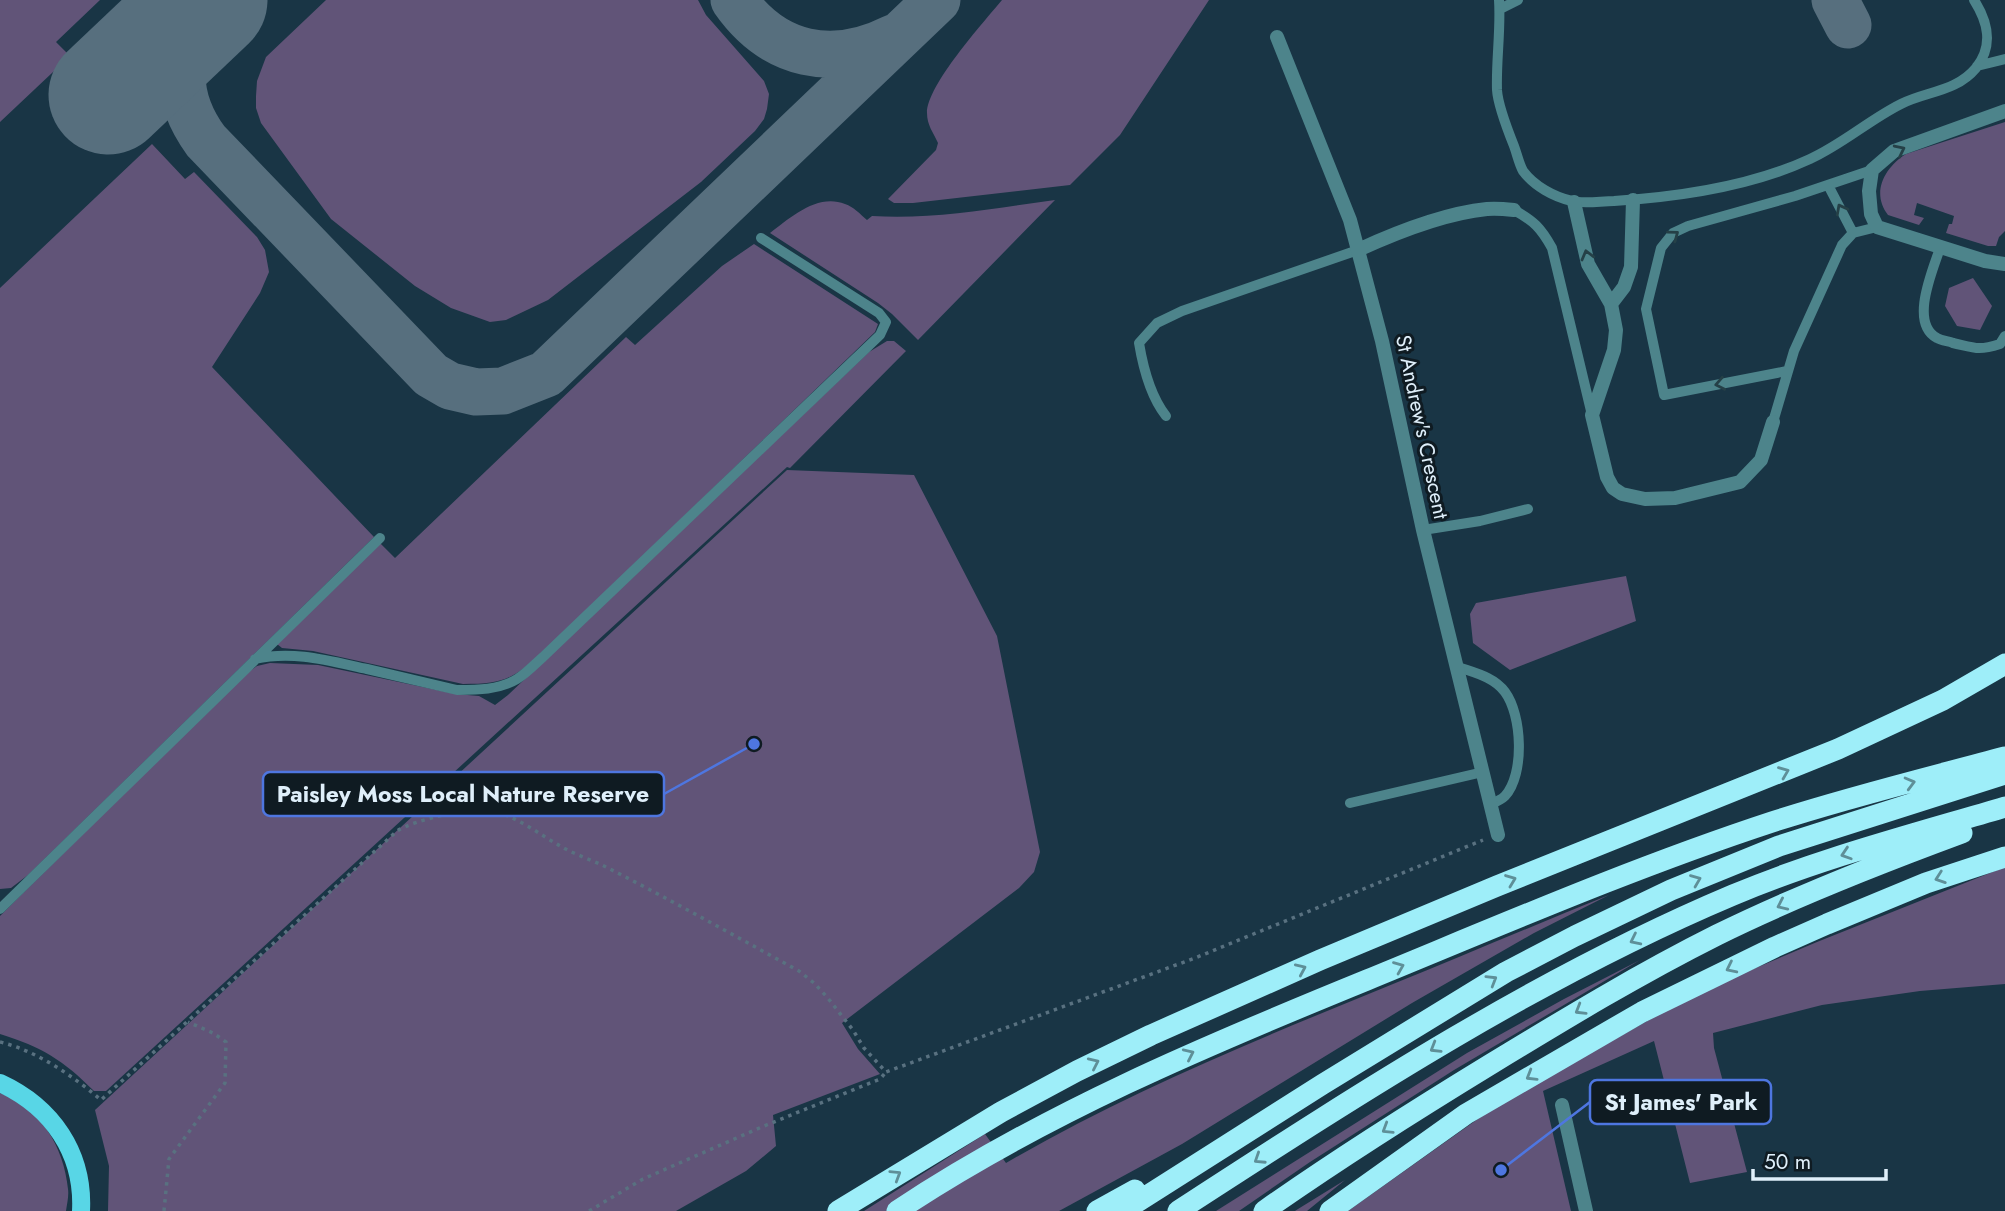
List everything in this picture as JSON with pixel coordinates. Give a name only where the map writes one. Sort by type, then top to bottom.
[{"type":"highway","points":[[838,1211],[1001,1112],[1152,1035],[1320,960],[1497,886],[1839,749],[1943,700],[2005,664]]},
{"type":"highway","points":[[897,1211],[996,1151],[1116,1088],[1220,1040],[1576,894],[1773,822],[2005,757]]},
{"type":"highway","points":[[1123,1211],[1322,1084],[1506,972],[1575,936],[1671,890],[1779,846],[2005,774]]},
{"type":"highway","points":[[1178,1211],[1390,1075],[1591,961],[1735,894],[1809,866],[2005,807]]},
{"type":"highway","points":[[1264,1211],[1322,1170],[1437,1097],[1649,971],[1716,936],[1823,887],[2005,817]]},
{"type":"highway","points":[[1330,1211],[1466,1114],[1642,1012],[1826,923],[1926,883],[2005,857]]},
{"type":"highway","points":[[1097,1211],[1322,1084]]},
{"type":"main road","points":[[0,1083],[38,1107],[55,1124],[64,1138],[77,1169],[81,1211]]},
{"type":"street","name":"St Andrew's Crescent","points":[[1277,37],[1350,220],[1382,341],[1423,530],[1498,835]]},
{"type":"street","points":[[2005,111],[1894,151],[1872,170],[1869,191],[1871,214],[1877,227],[1940,248],[2005,264]]},
{"type":"street","points":[[1611,304],[1623,287],[1631,267],[1633,200]]},
{"type":"street","points":[[1574,202],[1588,264],[1611,304],[1616,330],[1614,350],[1592,415],[1606,477],[1613,488],[1622,494],[1645,499],[1675,498],[1740,482],[1761,460],[1773,422]]},
{"type":"street","points":[[1358,250],[1394,234],[1462,214],[1489,208],[1514,210]]},
{"type":"street","points":[[1985,261],[2005,257]]},
{"type":"street","points":[[1562,1105],[1586,1211]]},
{"type":"lane","points":[[1518,0],[1500,5],[1497,93],[1523,170],[1544,189],[1574,202],[1684,195],[1782,171],[1811,159],[1901,104],[1950,88],[1964,80],[1986,52],[1987,32],[1983,14],[1974,0]]},
{"type":"lane","points":[[1977,66],[2005,59]]},
{"type":"lane","points":[[1787,372],[1664,396],[1646,309],[1661,248],[1672,233],[1688,226],[1872,170]]},
{"type":"lane","points":[[1828,185],[1853,233]]},
{"type":"lane","points":[[1514,210],[1534,221],[1552,248],[1592,415]]},
{"type":"lane","points":[[1773,422],[1794,351],[1842,245],[1853,233],[1877,227]]},
{"type":"lane","points":[[255,659],[271,655],[294,655],[457,690],[488,689],[517,679],[880,335],[886,322],[879,313],[761,238]]},
{"type":"lane","points":[[1940,248],[1926,293],[1923,312],[1925,324],[1936,338],[1981,350],[2000,344],[2005,335]]},
{"type":"lane","points":[[1166,416],[1158,407],[1139,343],[1157,323],[1182,311],[1358,250]]},
{"type":"lane","points":[[1423,530],[1479,521],[1528,509]]},
{"type":"lane","points":[[0,909],[380,538]]},
{"type":"lane","points":[[1458,667],[1490,678],[1505,693],[1518,728],[1517,768],[1510,789],[1503,798],[1491,804]]},
{"type":"lane","points":[[1350,803],[1483,772]]},
{"type":"path","points":[[0,1042],[43,1060],[101,1100],[397,831],[418,821],[489,811],[511,818],[564,848],[604,866],[799,971],[814,983],[840,1013],[864,1048],[887,1072]]},
{"type":"path","points":[[589,1211],[643,1179],[764,1126],[880,1080],[887,1072],[1195,958],[1498,835]]},
{"type":"path","points":[[163,1211],[169,1159],[225,1083],[226,1042],[213,1032],[188,1022]]},
{"type":"shaded area","points":[[0,0],[100,0],[56,42],[70,56],[0,122]]},
{"type":"shaded area","points":[[326,0],[698,0],[706,15],[764,81],[769,94],[767,109],[764,119],[755,131],[701,182],[548,300],[506,320],[490,322],[451,308],[415,286],[331,219],[261,123],[256,108],[257,81],[266,57]]},
{"type":"shaded area","points":[[1002,0],[1209,0],[1120,135],[1070,185],[894,203],[888,199],[936,150],[938,143],[929,125],[927,113],[936,87],[957,55]]},
{"type":"shaded area","points":[[2005,122],[2005,231],[1996,246],[1946,233],[1954,216],[1917,203],[1914,215],[1924,218],[1919,225],[1888,215],[1883,207],[1880,190],[1886,174],[1898,160],[1906,154]]},
{"type":"shaded area","points":[[152,144],[185,179],[194,172],[257,237],[265,250],[269,272],[260,293],[212,367],[374,537],[28,875],[11,888],[0,889],[0,288]]},
{"type":"shaded area","points":[[1055,200],[918,340],[878,303],[770,233],[804,209],[824,202],[835,201],[848,205],[867,220],[872,216],[941,215]]},
{"type":"shaded area","points":[[754,244],[878,324],[875,332],[540,655],[505,679],[463,684],[313,651],[282,648],[277,644],[380,543],[395,558],[626,337],[635,345],[722,266]]},
{"type":"shaded area","points":[[1973,278],[1992,306],[1980,330],[1957,326],[1945,306],[1949,288]]},
{"type":"shaded area","points":[[887,341],[894,341],[906,351],[790,468],[787,467],[106,1091],[94,1091],[51,1056],[0,1034],[0,916],[244,675],[257,666],[270,663],[318,665],[456,694],[479,696],[495,705],[869,352]]},
{"type":"shaded area","points":[[787,470],[914,475],[997,636],[1040,852],[1034,872],[1019,888],[842,1023],[858,1049],[880,1074],[773,1115],[776,1146],[746,1171],[676,1211],[108,1211],[109,1166],[95,1110]]},
{"type":"shaded area","points":[[1626,576],[1636,621],[1510,670],[1473,643],[1470,614],[1476,603]]},
{"type":"shaded area","points":[[2005,867],[2005,984],[1920,991],[1822,1005],[1713,1033],[1714,1048],[1747,1172],[1690,1183],[1654,1041],[1543,1091],[1571,1211],[1348,1211],[1499,1104],[1701,991]]},
{"type":"shaded area","points":[[1609,895],[1534,933],[1412,1003],[1182,1144],[1059,1211],[864,1211],[985,1134],[1006,1163],[1100,1112],[1196,1067]]},
{"type":"shaded area","points":[[1640,960],[1454,1070],[1239,1211],[1216,1211],[1467,1053]]},
{"type":"shaded area","points":[[0,1093],[27,1108],[48,1130],[66,1173],[66,1211],[0,1211]]},
{"type":"shaded area","points":[[1345,1180],[1307,1211],[1295,1211],[1298,1209]]},
{"type":"taxiway","points":[[208,0],[190,36],[182,70],[187,105],[206,141],[431,375],[450,386],[476,392],[503,391],[546,374],[937,0]]},
{"type":"taxiway","points":[[734,0],[767,34],[806,52],[848,53],[893,38]]},
{"type":"taxiway","points":[[1835,0],[1848,25]]},
{"type":"runway","points":[[108,95],[208,0]]},
{"type":"place","name":"Paisley Moss Local Nature Reserve","points":[[754,744]]},
{"type":"place","name":"St James' Park","points":[[1501,1170]]}]
